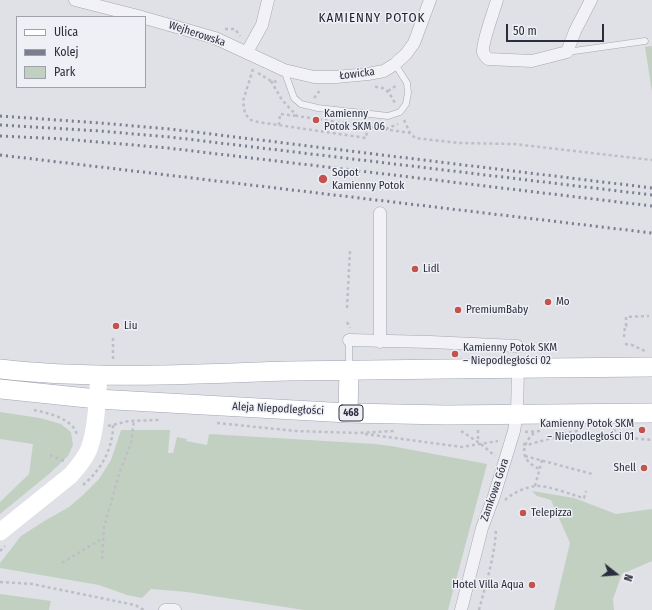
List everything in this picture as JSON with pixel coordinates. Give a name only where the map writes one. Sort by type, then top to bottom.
[{"type":"main road","points":[[0,369],[54,373],[106,369],[349,370],[518,368],[651,360]]},
{"type":"main road","points":[[348,413],[349,370]]},
{"type":"main road","name":"Aleja Niepodległości","points":[[0,389],[97,399],[348,413],[423,415],[652,413]]},
{"type":"street","name":"Wejherowska","points":[[75,0],[140,16]]},
{"type":"street","points":[[247,52],[262,25],[268,0]]},
{"type":"street","name":"Łowicka","points":[[247,52],[284,70],[314,77],[336,77],[384,71],[406,54],[414,43],[430,0]]},
{"type":"street","points":[[497,0],[483,52],[488,59],[532,61],[567,52],[574,31],[592,0]]},
{"type":"street","name":"Wejherowska","points":[[146,18],[215,38],[247,52]]},
{"type":"street","points":[[380,213],[380,342]]},
{"type":"street","points":[[349,340],[517,346]]},
{"type":"street","name":"Zamkowa Góra","points":[[462,610],[482,528],[511,442],[517,414],[518,368]]},
{"type":"street","points":[[0,532],[71,475],[80,465],[89,451],[94,432],[97,399],[106,369]]},
{"type":"street","points":[[165,610],[175,610]]},
{"type":"lane","points":[[567,52],[645,41]]},
{"type":"lane","points":[[284,70],[294,98],[301,104],[318,108],[388,116],[400,112],[406,104],[408,93],[407,83],[395,64]]},
{"type":"lane","points":[[349,340],[349,370]]},
{"type":"path","points":[[253,69],[243,100],[245,114],[251,120],[366,138],[367,131],[358,130],[358,125]]},
{"type":"path","points":[[388,91],[410,133],[415,138],[459,142],[514,144],[652,160]]},
{"type":"path","points":[[279,125],[280,114],[297,116]]},
{"type":"path","points":[[331,183],[354,186]]},
{"type":"path","points":[[347,308],[350,251]]},
{"type":"path","points":[[624,336],[626,317],[649,316]]},
{"type":"path","points":[[106,369],[113,338]]},
{"type":"path","points":[[625,344],[632,345],[651,360]]},
{"type":"path","points":[[31,409],[70,423]]},
{"type":"path","points":[[113,425],[134,420],[165,420]]},
{"type":"path","points":[[102,559],[104,527],[120,471],[131,443],[134,420]]},
{"type":"path","points":[[213,423],[296,431],[358,433],[462,447],[490,442],[511,442],[525,445],[565,433]]},
{"type":"path","points":[[478,429],[478,442]]},
{"type":"path","points":[[613,430],[631,438],[652,440]]},
{"type":"path","points":[[535,432],[527,439],[525,445],[525,456],[527,461],[540,469]]},
{"type":"path","points":[[50,455],[68,462]]},
{"type":"path","points":[[525,456],[592,474]]},
{"type":"path","points":[[542,460],[535,486],[544,486],[584,498],[586,491]]},
{"type":"path","points":[[479,610],[489,574],[496,527]]},
{"type":"path","points":[[62,563],[104,537]]},
{"type":"path","points":[[0,582],[32,584],[135,605],[144,610]]},
{"type":"green space","points":[[652,46],[652,92],[645,47]]},
{"type":"green space","points":[[0,412],[40,418],[61,424],[71,432],[73,445],[68,456],[49,474],[0,514],[0,502],[29,474],[33,444],[0,439]]},
{"type":"green space","points":[[121,430],[170,430],[168,453],[173,453],[177,437],[187,439],[186,441],[207,445],[209,434],[375,444],[487,464],[448,610],[304,610],[187,592],[151,589],[142,598],[127,595],[99,585],[0,568],[0,563],[21,536],[69,507],[99,479],[111,460]]},
{"type":"green space","points":[[532,491],[574,498],[616,514],[652,509],[652,561],[622,574],[613,599],[614,610],[554,610],[570,543],[551,500],[537,496]]},
{"type":"green space","points":[[0,594],[51,601],[49,610],[0,610]]},
{"type":"railway","points":[[0,116],[170,129],[652,188]]},
{"type":"railway","points":[[0,125],[170,137],[652,195]]},
{"type":"railway","points":[[0,136],[64,139],[168,148],[652,206]]},
{"type":"railway","points":[[0,155],[652,233]]},
{"type":"place","name":"Kamienny Potok SKM 06","points":[[316,120]]},
{"type":"place","name":"Sopot Kamienny Potok","points":[[323,179]]},
{"type":"place","name":"Lidl","points":[[415,269]]},
{"type":"place","name":"Mo","points":[[548,302]]},
{"type":"place","name":"PremiumBaby","points":[[458,310]]},
{"type":"place","name":"Liu","points":[[116,326]]},
{"type":"place","name":"Kamienny Potok SKM – Niepodległości 02","points":[[455,354]]},
{"type":"place","name":"Kamienny Potok SKM – Niepodległości 01","points":[[642,430]]},
{"type":"place","name":"Shell","points":[[644,468]]},
{"type":"place","name":"Telepizza","points":[[523,513]]},
{"type":"place","name":"Hotel Villa Aqua","points":[[532,585]]},
{"type":"district","name":"KAMIENNY POTOK","points":[[372,18]]}]
